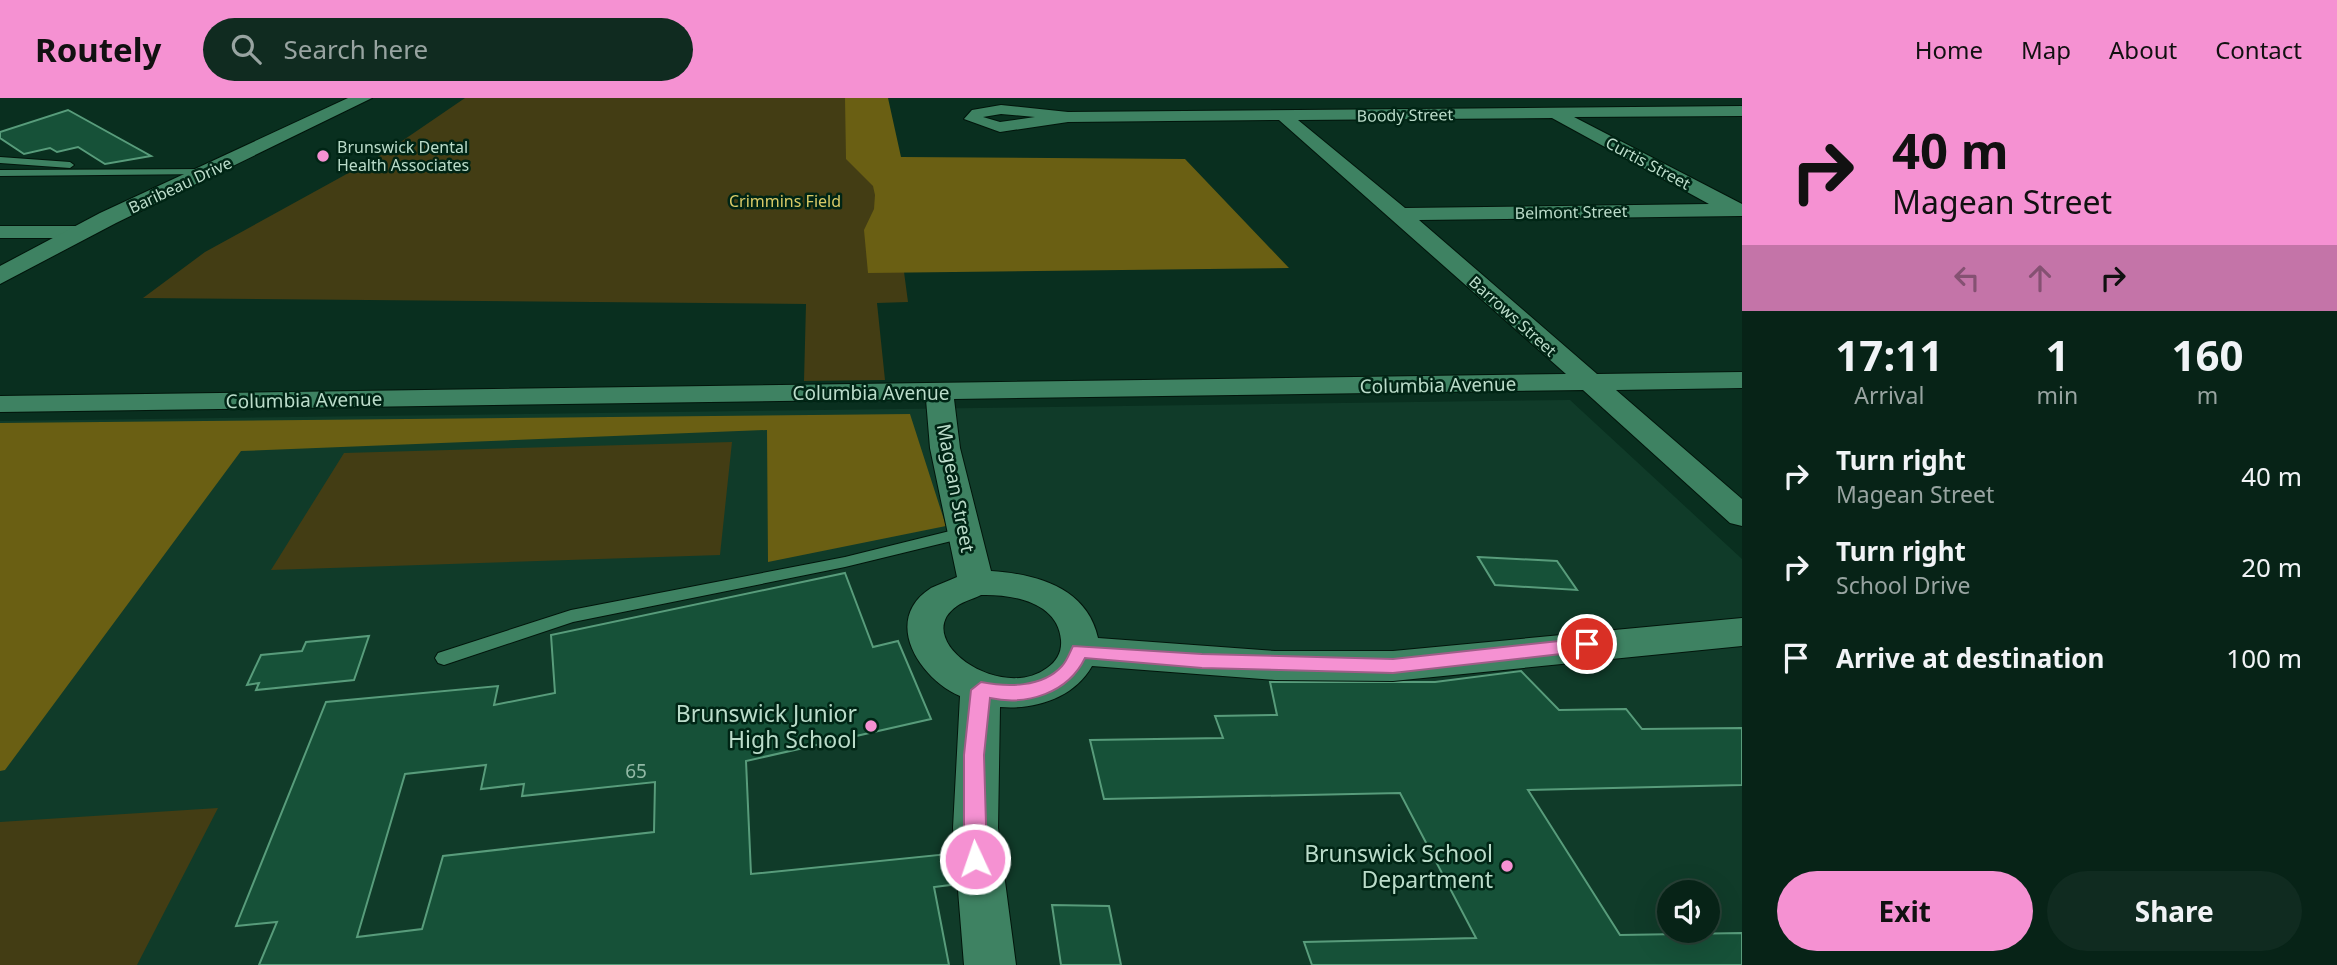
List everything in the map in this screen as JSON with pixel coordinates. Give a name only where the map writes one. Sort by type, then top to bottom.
[{"type":"street","name":"Baribeau Drive","points":[[0,276],[82,232],[363,98]]},
{"type":"street","name":"Boody Street","points":[[1068,117],[1742,111]]},
{"type":"street","name":"Curtis Street","points":[[1554,113],[1740,212]]},
{"type":"street","name":"Barrows Street","points":[[1284,116],[1400,214],[1588,383],[1742,516]]},
{"type":"street","name":"Belmont Street","points":[[1400,214],[1740,212]]},
{"type":"street","points":[[0,232],[82,232]]},
{"type":"street","name":"Columbia Avenue","points":[[0,404],[1742,380]]},
{"type":"street","name":"Magean Street","points":[[939,393],[945,448],[956,487],[962,533],[976,583]]},
{"type":"street","points":[[976,583],[1008,583],[1029,587],[1052,598],[1076,626],[1080,651],[1070,671],[1044,688],[1003,694],[981,690],[962,682],[941,666],[928,648],[925,632],[927,617],[935,605],[948,594],[976,583]]},
{"type":"street","points":[[1080,651],[1202,661],[1393,666],[1670,634],[1742,632]]},
{"type":"street","points":[[981,690],[973,808],[975,859],[990,965]]},
{"type":"lane","points":[[2,161],[68,164],[80,173]]},
{"type":"lane","points":[[0,173],[209,171]]},
{"type":"lane","points":[[444,658],[571,616],[845,562],[962,533]]},
{"type":"shaded area","points":[[845,98],[888,98],[901,157],[1185,159],[1289,268],[868,273],[864,230],[874,209],[875,195],[873,186],[846,159]]},
{"type":"shaded area","name":"Brunswick Junior High School","points":[[1570,400],[1742,559],[1742,965],[0,965],[0,421]]},
{"type":"shaded area","points":[[910,414],[946,526],[768,562],[767,430],[241,451],[5,770],[0,771],[0,423]]},
{"type":"green space","name":"Crimmins Field","points":[[465,98],[881,98],[908,302],[877,303],[885,380],[804,381],[806,304],[143,298],[205,252],[383,154]]},
{"type":"green space","points":[[732,442],[720,555],[271,570],[344,453]]},
{"type":"green space","points":[[218,808],[137,965],[0,965],[0,822]]},
{"type":"building","points":[[68,110],[151,156],[105,164],[78,147],[57,152],[50,148],[24,154],[0,138],[0,132]]},
{"type":"building","points":[[1478,557],[1557,561],[1577,590],[1495,585]]},
{"type":"building","name":"Brunswick Junior High School","points":[[845,573],[873,647],[898,641],[931,719],[746,761],[751,874],[948,854],[950,885],[934,887],[949,965],[259,965],[277,922],[236,926],[326,702],[498,686],[494,705],[555,693],[551,635]],"holes":[[[486,765],[481,789],[524,784],[522,796],[655,782],[654,832],[443,856],[422,929],[357,937],[405,774]]]},
{"type":"building","points":[[369,636],[354,680],[256,690],[259,683],[247,685],[261,655],[302,651],[306,642]]},
{"type":"building","name":"Brunswick School Department","points":[[1521,671],[1559,710],[1626,709],[1642,729],[1742,728],[1742,785],[1528,790],[1620,935],[1657,934],[1657,943],[1720,943],[1720,933],[1742,933],[1742,965],[1312,965],[1304,942],[1476,938],[1400,793],[1104,799],[1090,740],[1223,738],[1215,716],[1277,715],[1270,682],[1435,682]]},
{"type":"building","points":[[1052,905],[1109,906],[1121,965],[1061,965]]},
{"type":"place","name":"Brunswick Dental Health Associates","points":[[323,156]]},
{"type":"place","name":"Brunswick Junior High School","points":[[871,726]]},
{"type":"place","name":"Brunswick School Department","points":[[1507,866]]},
{"type":"route","points":[[975,859],[974,755],[981,690],[1003,694],[1025,693],[1044,688],[1070,671],[1080,651],[1202,661],[1393,666],[1587,644]]}]
